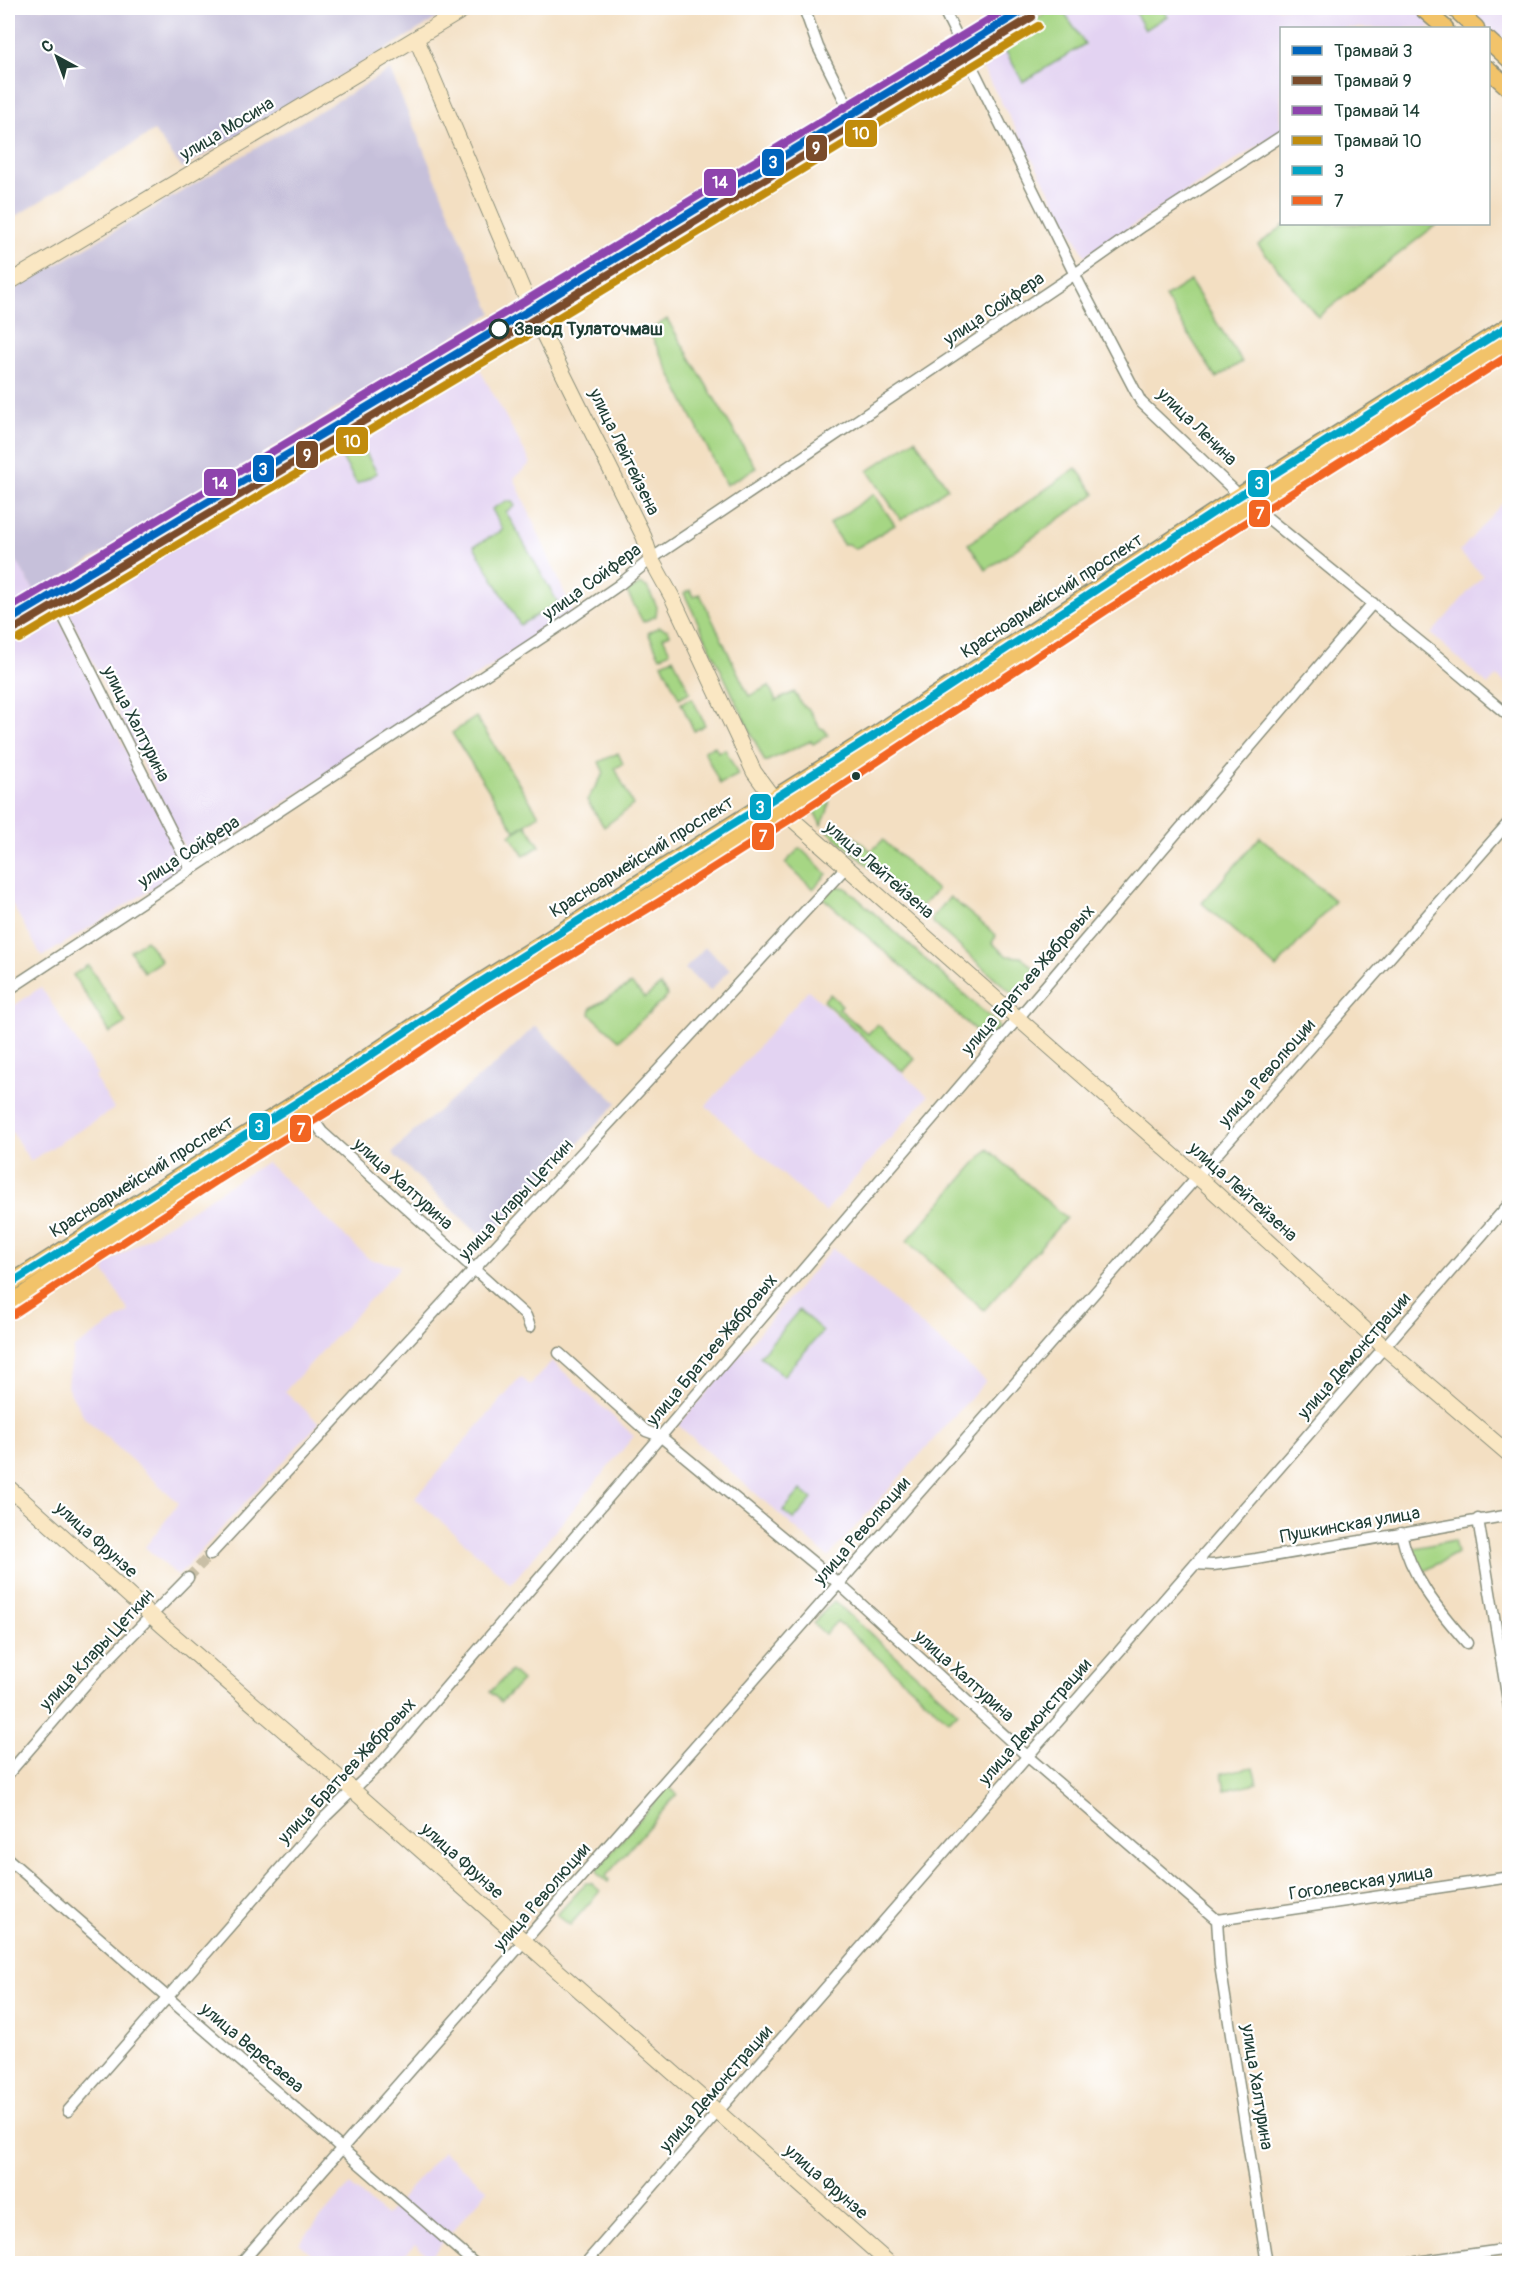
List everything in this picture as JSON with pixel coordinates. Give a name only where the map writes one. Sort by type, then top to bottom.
[{"type":"main road","points":[[1422,8],[1443,27]]},
{"type":"main road","points":[[1454,8],[1475,27]]},
{"type":"main road","points":[[1490,42],[1509,60]]},
{"type":"main road","points":[[1490,71],[1509,89]]},
{"type":"main road","name":"Красноармейский проспект","points":[[1246,501],[1509,325]]},
{"type":"main road","name":"Красноармейский проспект","points":[[8,1305],[482,997],[654,893],[875,735],[1246,501],[1509,342]]},
{"type":"main road","name":"Красноармейский проспект","points":[[8,1286],[350,1069],[476,985],[778,804]]},
{"type":"street","name":"улица Мосина","points":[[8,283],[466,8]]},
{"type":"street","points":[[804,8],[818,47],[851,112]]},
{"type":"street","name":"улица Ленина","points":[[942,8],[1141,402],[1246,501],[1509,717]]},
{"type":"street","points":[[8,619],[530,308],[1023,8]]},
{"type":"street","name":"улица Лейтейзена","points":[[416,38],[530,308],[644,537],[651,559],[672,597],[754,772],[778,804],[846,867],[1198,1177],[1384,1347],[1509,1455]]},
{"type":"street","name":"улица Сойфера","points":[[8,990],[564,624],[651,559],[1076,274],[1143,226],[1280,137]]},
{"type":"street","name":"улица Халтурина","points":[[51,592],[191,870]]},
{"type":"street","name":"улица Братьев Жабровых","points":[[68,2111],[326,1816],[384,1760],[1373,603]]},
{"type":"street","name":"улица Революции","points":[[240,2264],[1509,821]]},
{"type":"street","name":"улица Клары Цеткин","points":[[210,1555],[846,867]]},
{"type":"street","name":"улица Халтурина","points":[[308,1112],[322,1132],[526,1316],[530,1327]]},
{"type":"street","name":"улица Демонстрации","points":[[585,2264],[1384,1347],[1504,1216],[1509,1203]]},
{"type":"street","name":"улица Халтурина","points":[[559,1353],[646,1431],[660,1436],[838,1583],[1027,1756],[1216,1920],[1220,1965],[1267,2264]]},
{"type":"street","name":"улица Фрунзе","points":[[8,1487],[890,2264]]},
{"type":"street","name":"Пушкинская улица","points":[[1195,1564],[1213,1565],[1256,1559],[1509,1515]]},
{"type":"street","points":[[1478,1519],[1509,1713]]},
{"type":"street","points":[[1401,1533],[1404,1546],[1420,1581],[1441,1612],[1467,1643]]},
{"type":"street","name":"улица Клары Цеткин","points":[[8,1774],[96,1672],[188,1578]]},
{"type":"street","name":"улица Вересаева","points":[[8,1858],[475,2264]]},
{"type":"street","name":"Гоголевская улица","points":[[1216,1920],[1509,1877]]},
{"type":"street","points":[[1402,2264],[1509,2249]]},
{"type":"shaded area","points":[[8,8],[454,8],[182,168],[154,131],[8,221]]},
{"type":"shaded area","points":[[1054,8],[1412,8],[1428,21],[1431,27],[1280,27],[1280,132],[1085,256],[976,56]]},
{"type":"shaded area","points":[[1467,8],[1509,8],[1509,46],[1490,27]]},
{"type":"shaded area","points":[[390,70],[492,313],[36,594],[8,546],[8,293]]},
{"type":"shaded area","points":[[468,348],[531,463],[514,478],[573,612],[192,863],[63,602]]},
{"type":"shaded area","points":[[1505,500],[1510,504],[1509,687],[1497,676],[1488,685],[1431,634],[1483,575],[1459,552]]},
{"type":"shaded area","points":[[8,546],[36,594],[8,611]]},
{"type":"shaded area","points":[[49,599],[186,868],[42,957],[8,897],[8,625]]},
{"type":"shaded area","points":[[705,947],[730,969],[710,991],[685,969]]},
{"type":"shaded area","points":[[41,987],[98,1075],[95,1077],[114,1109],[30,1161],[12,1132],[9,1133],[8,1130],[8,1010]]},
{"type":"shaded area","points":[[808,990],[928,1096],[825,1212],[706,1106]]},
{"type":"shaded area","points":[[535,1026],[617,1103],[486,1241],[392,1153],[414,1131],[500,1060]]},
{"type":"shaded area","points":[[266,1162],[369,1259],[401,1266],[285,1391],[319,1423],[178,1576],[145,1547],[179,1503],[85,1418],[67,1387],[74,1348],[129,1312],[104,1271],[106,1264]]},
{"type":"shaded area","points":[[833,1248],[986,1381],[828,1557],[678,1425]]},
{"type":"shaded area","points":[[552,1361],[634,1436],[511,1584],[415,1498],[521,1377],[530,1385]]},
{"type":"shaded area","points":[[443,2151],[488,2190],[430,2257],[415,2244],[398,2263],[322,2263],[299,2243],[350,2185],[386,2216]]},
{"type":"green space","points":[[1054,8],[1061,8],[1085,44],[1023,82],[1000,41]]},
{"type":"green space","points":[[1133,8],[1162,8],[1167,16],[1145,30]]},
{"type":"green space","points":[[1285,225],[1436,225],[1318,317],[1258,245]]},
{"type":"green space","points":[[1190,281],[1242,362],[1216,378],[1165,297]]},
{"type":"green space","points":[[667,319],[756,468],[726,485],[649,331]]},
{"type":"green space","points":[[356,435],[377,473],[357,484],[336,447]]},
{"type":"green space","points":[[915,439],[948,488],[901,520],[868,471]]},
{"type":"green space","points":[[1076,468],[1095,494],[986,570],[968,544]]},
{"type":"green space","points":[[874,494],[895,525],[855,549],[848,544],[843,544],[829,524]]},
{"type":"green space","points":[[506,501],[512,502],[515,506],[506,512],[558,603],[520,625],[474,546],[503,530],[492,509]]},
{"type":"green space","points":[[640,584],[647,587],[657,607],[656,616],[643,622],[627,592]]},
{"type":"green space","points":[[690,590],[693,597],[700,594],[749,696],[769,686],[776,701],[794,692],[802,705],[808,708],[820,728],[824,729],[828,735],[813,744],[811,741],[765,762],[684,593]]},
{"type":"green space","points":[[659,627],[668,630],[670,634],[663,637],[670,652],[660,657],[648,633]]},
{"type":"green space","points":[[673,658],[690,692],[679,698],[662,663]]},
{"type":"green space","points":[[692,698],[705,725],[694,731],[681,703]]},
{"type":"green space","points":[[476,717],[539,815],[515,831],[452,733]]},
{"type":"green space","points":[[715,746],[718,752],[725,749],[738,775],[720,784],[704,751]]},
{"type":"green space","points":[[618,753],[623,764],[615,768],[633,805],[604,827],[587,800],[604,773],[599,762]]},
{"type":"green space","points":[[829,790],[828,808],[821,825],[812,807],[816,800]]},
{"type":"green space","points":[[526,825],[540,846],[524,856],[510,835]]},
{"type":"green space","points":[[840,825],[871,851],[883,840],[937,890],[919,909],[828,831]]},
{"type":"green space","points":[[1260,837],[1335,901],[1276,968],[1202,903]]},
{"type":"green space","points":[[800,848],[827,874],[813,889],[785,863]]},
{"type":"green space","points":[[837,886],[846,888],[996,1023],[999,1029],[990,1043],[822,897]]},
{"type":"green space","points":[[950,897],[996,935],[992,943],[1007,956],[1021,957],[1041,975],[1024,995],[1014,995],[932,922],[932,918]]},
{"type":"green space","points":[[146,940],[161,961],[144,972],[130,951]]},
{"type":"green space","points":[[88,965],[126,1023],[110,1033],[73,975]]},
{"type":"green space","points":[[631,984],[645,998],[660,985],[668,996],[619,1040],[590,1014],[591,1008]]},
{"type":"green space","points":[[830,994],[842,1005],[839,1009],[868,1034],[877,1024],[915,1059],[903,1072],[823,1001]]},
{"type":"green space","points":[[988,1149],[1066,1218],[984,1310],[907,1241]]},
{"type":"green space","points":[[799,1310],[823,1331],[783,1376],[760,1356]]},
{"type":"green space","points":[[801,1490],[812,1499],[794,1520],[783,1511]]},
{"type":"green space","points":[[1454,1540],[1457,1553],[1421,1573],[1410,1549]]},
{"type":"green space","points":[[834,1601],[958,1712],[949,1721],[837,1621],[825,1634],[813,1623]]},
{"type":"green space","points":[[511,1671],[522,1681],[501,1702],[490,1692]]},
{"type":"green space","points":[[1253,1767],[1257,1783],[1225,1790],[1222,1773]]},
{"type":"green space","points":[[668,1786],[677,1794],[606,1876],[608,1882],[598,1874],[597,1869]]},
{"type":"green space","points":[[586,1883],[591,1883],[600,1891],[570,1925],[557,1915]]},
{"type":"tunnel","points":[[188,1578],[210,1555]]},
{"type":"tram line","name":"14","points":[[8,609],[525,301],[1008,8]]},
{"type":"tram line","name":"3","points":[[8,621],[530,310],[1027,8]]},
{"type":"tram line","name":"9","points":[[13,630],[535,319],[1032,17]]},
{"type":"tram line","name":"10","points":[[19,639],[541,328],[1038,26]]},
{"type":"transit line","name":"3","points":[[8,1285],[350,1069],[476,985],[875,735],[1222,507],[1510,325]]},
{"type":"transit line","name":"7","points":[[14,1314],[218,1180],[363,1090],[487,1006],[789,820],[1107,610],[1510,355]]},
{"type":"place","name":"Завод Тулаточмаш","points":[[499,329]]}]
